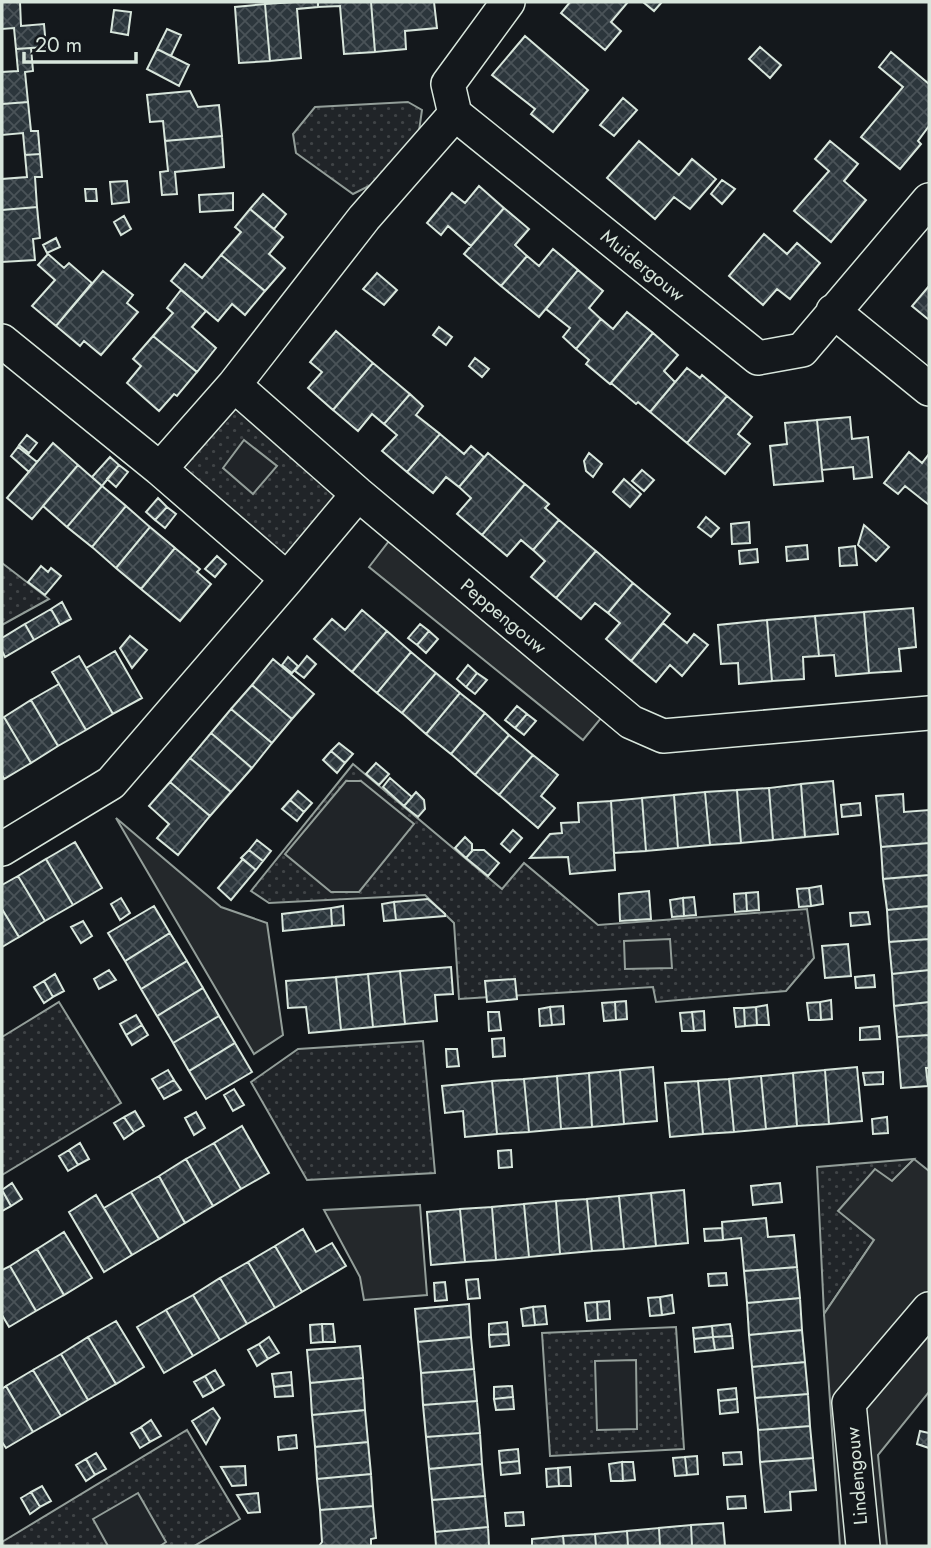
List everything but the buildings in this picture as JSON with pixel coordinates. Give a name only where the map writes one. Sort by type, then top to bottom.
[{"type":"street","points":[[160,470],[234,385],[364,218],[454,114],[448,83],[508,2]]},
{"type":"street","name":"Muidergouw","points":[[454,114],[758,358],[802,350],[929,200]]},
{"type":"street","points":[[833,312],[929,389]]},
{"type":"street","points":[[2,341],[160,470],[287,579]]},
{"type":"street","name":"Peppengouw","points":[[234,385],[358,494],[631,722],[663,736],[929,713]]},
{"type":"street","points":[[2,849],[111,783],[358,494]]},
{"type":"street","name":"Lindengouw","points":[[863,1546],[849,1403],[929,1309]]},
{"type":"shaded area","points":[[408,102],[422,110],[419,131],[377,182],[353,194],[296,153],[293,134],[315,107]]},
{"type":"shaded area","points":[[236,405],[340,495],[287,560],[181,469]]},
{"type":"shaded area","points":[[244,440],[277,466],[253,494],[223,468]]},
{"type":"shaded area","points":[[389,541],[602,717],[583,740],[369,567]]},
{"type":"shaded area","points":[[2,563],[49,599],[2,625]]},
{"type":"shaded area","points":[[353,764],[502,889],[524,863],[598,925],[807,909],[814,958],[786,991],[656,1002],[653,987],[459,999],[454,923],[425,895],[269,903],[251,891]]},
{"type":"shaded area","points":[[346,781],[361,781],[414,824],[359,892],[331,892],[285,854]]},
{"type":"shaded area","points":[[116,818],[221,907],[267,923],[283,1035],[254,1054]]},
{"type":"shaded area","points":[[670,939],[672,968],[625,969],[624,941]]},
{"type":"shaded area","points":[[59,1002],[121,1103],[2,1175],[2,1037]]},
{"type":"shaded area","points":[[423,1041],[435,1173],[307,1180],[251,1082],[298,1049]]},
{"type":"shaded area","points":[[914,1159],[892,1182],[839,1211],[874,1240],[824,1314],[817,1167]]},
{"type":"shaded area","points":[[914,1159],[929,1171],[929,1392],[878,1455],[887,1546],[840,1546],[824,1314],[874,1240],[838,1211],[875,1169],[892,1181]]},
{"type":"shaded area","points":[[420,1205],[427,1295],[364,1300],[360,1277],[324,1210]]},
{"type":"shaded area","points":[[676,1327],[684,1449],[550,1456],[542,1333]]},
{"type":"shaded area","points":[[636,1360],[637,1429],[597,1430],[595,1361]]},
{"type":"shaded area","points":[[187,1430],[240,1519],[194,1546],[2,1546],[2,1542]]},
{"type":"shaded area","points":[[138,1493],[166,1542],[160,1546],[108,1546],[93,1519]]}]
